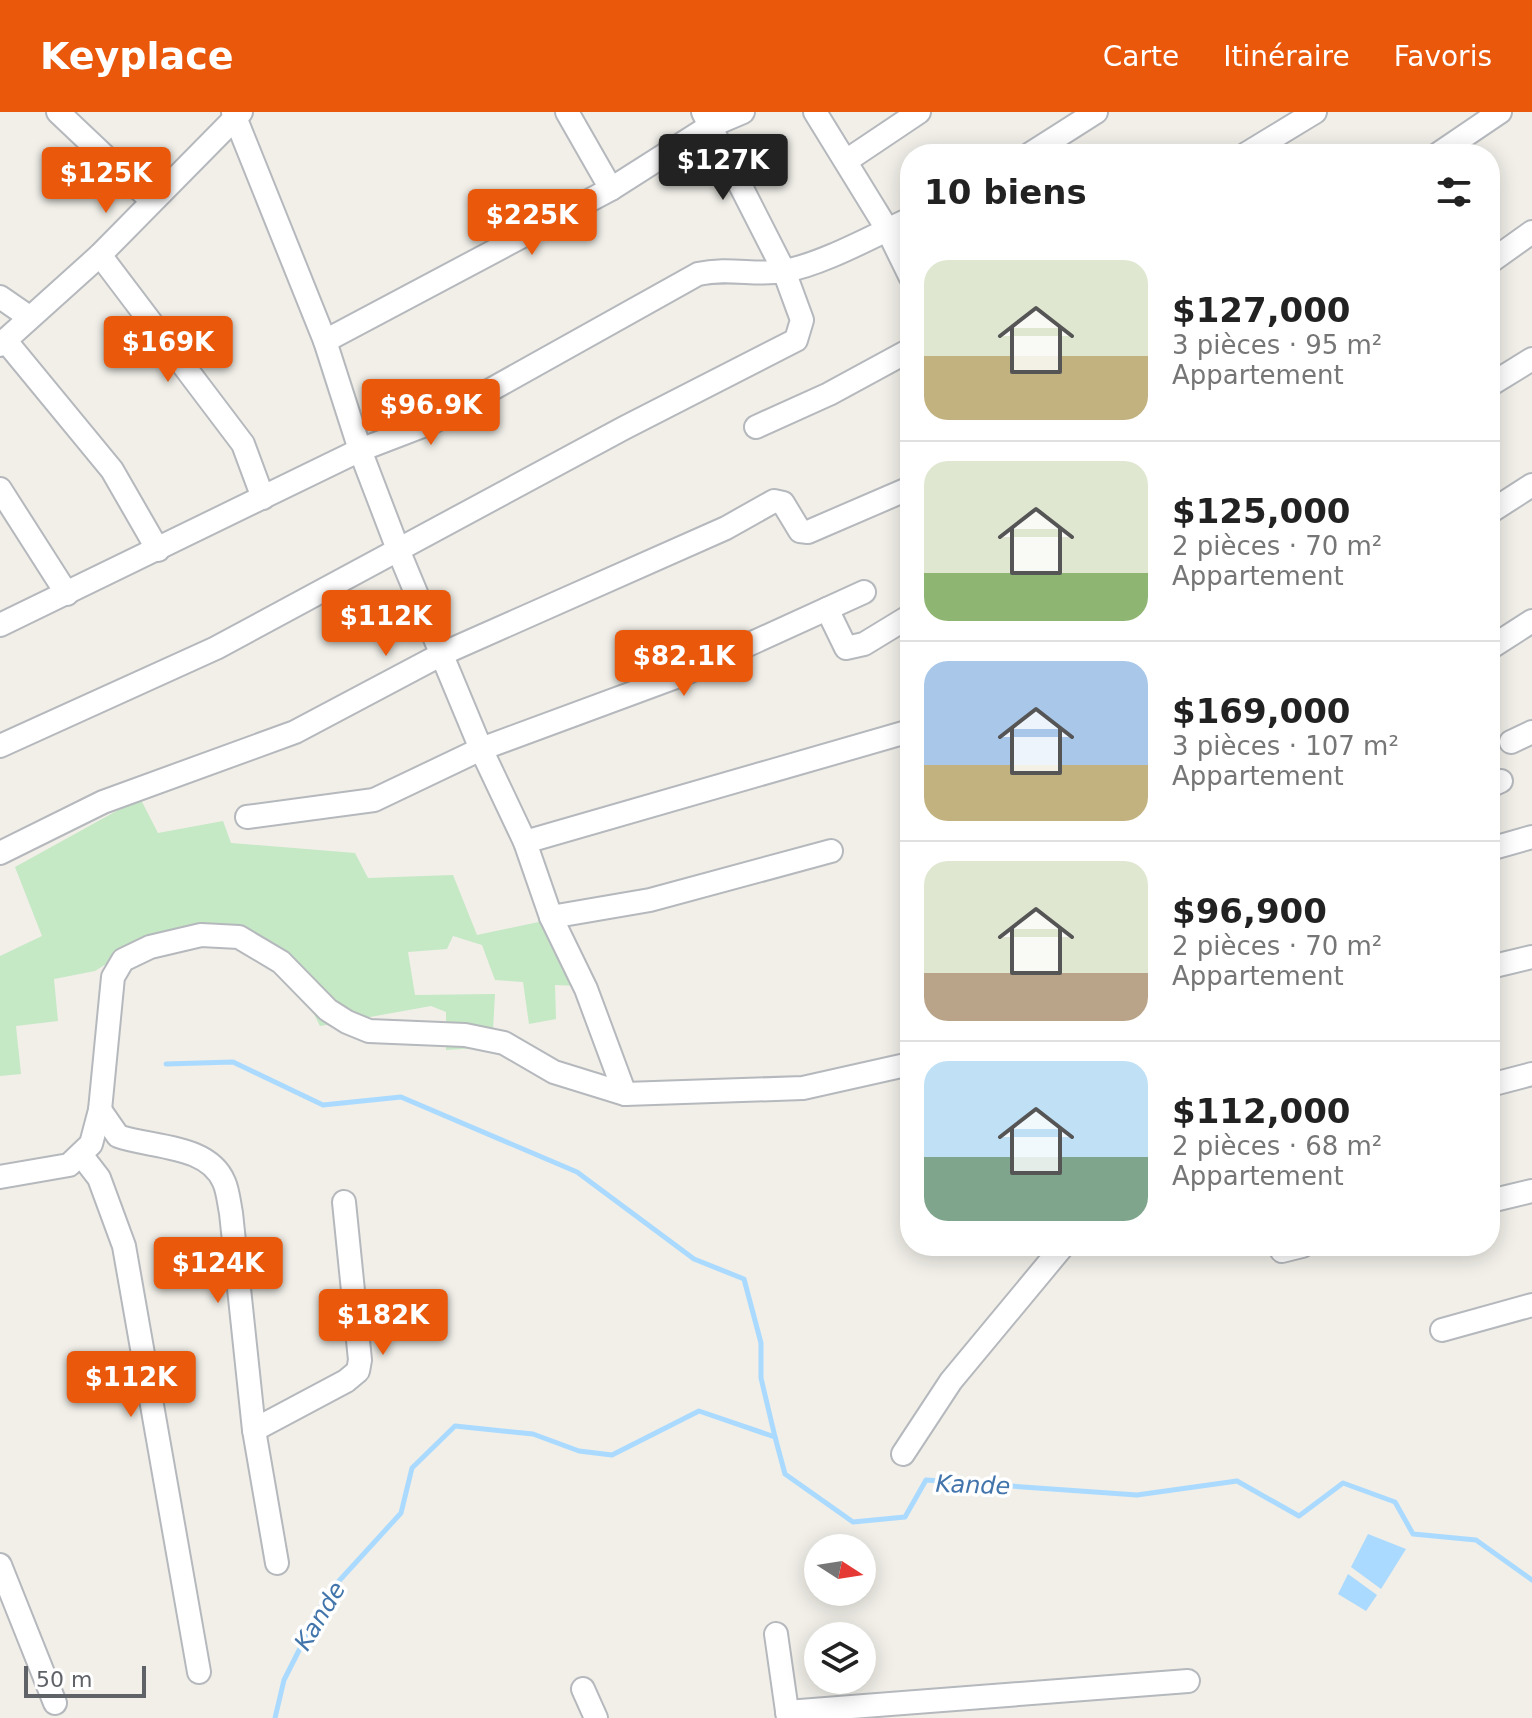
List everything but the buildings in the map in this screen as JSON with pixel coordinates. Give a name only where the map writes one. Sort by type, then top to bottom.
[{"type":"street","points":[[58,112],[152,201]]},
{"type":"street","points":[[567,112],[611,189]]},
{"type":"street","points":[[325,341],[611,189],[706,119],[743,112]]},
{"type":"street","points":[[815,112],[900,256]]},
{"type":"street","points":[[846,161],[919,112]]},
{"type":"street","points":[[1041,144],[1067,120],[1096,112]]},
{"type":"street","points":[[1262,144],[1315,112]]},
{"type":"street","points":[[1453,144],[1500,112]]},
{"type":"street","points":[[158,550],[112,470],[2,342],[100,255],[237,113],[325,341],[360,450],[399,552],[444,653],[481,749],[525,842],[551,917],[586,989],[625,1094]]},
{"type":"street","points":[[0,746],[216,648],[624,428],[796,340],[802,320],[784,271],[706,119]]},
{"type":"street","points":[[0,625],[360,450],[433,422],[698,274],[720,269],[784,271],[900,223]]},
{"type":"street","points":[[1500,255],[1532,232]]},
{"type":"street","points":[[100,255],[243,444],[263,498]]},
{"type":"street","points":[[0,297],[29,317]]},
{"type":"street","points":[[756,427],[829,394],[900,355]]},
{"type":"street","points":[[1500,379],[1532,359]]},
{"type":"street","points":[[1500,506],[1532,485]]},
{"type":"street","points":[[0,489],[67,594]]},
{"type":"street","points":[[0,853],[103,802],[295,732],[444,653],[726,528],[774,501],[783,503],[800,531],[808,532],[900,492]]},
{"type":"street","points":[[247,817],[374,800],[481,749],[684,674],[864,592]]},
{"type":"street","points":[[827,609],[846,648],[864,644],[900,622]]},
{"type":"street","points":[[1500,642],[1532,621]]},
{"type":"street","points":[[1511,742],[1532,732]]},
{"type":"street","points":[[525,842],[900,734]]},
{"type":"street","points":[[1500,846],[1532,837]]},
{"type":"street","points":[[551,917],[650,900],[831,851]]},
{"type":"street","points":[[0,1177],[69,1165],[82,1156],[91,1144],[100,1110],[113,977],[123,960],[150,947],[201,935],[239,937],[260,947],[281,962],[328,1010],[369,1031],[465,1035],[504,1043],[554,1072],[625,1094],[803,1088],[900,1066]]},
{"type":"street","points":[[1500,965],[1532,957]]},
{"type":"street","points":[[1500,1082],[1532,1074]]},
{"type":"street","points":[[100,1110],[118,1136],[194,1155],[214,1166],[224,1182],[231,1213],[254,1430],[277,1563]]},
{"type":"street","points":[[82,1156],[99,1178],[124,1246],[199,1672]]},
{"type":"street","points":[[1500,1199],[1532,1191]]},
{"type":"street","points":[[254,1430],[346,1381],[358,1371],[360,1360],[344,1202]]},
{"type":"street","points":[[903,1454],[951,1381],[1055,1256]]},
{"type":"street","points":[[1442,1330],[1532,1305]]},
{"type":"street","points":[[0,1565],[55,1703]]},
{"type":"street","points":[[776,1634],[788,1715],[1188,1681]]},
{"type":"street","points":[[583,1689],[596,1718]]},
{"type":"green space","points":[[140,798],[158,833],[223,821],[231,843],[355,853],[368,878],[453,875],[477,935],[548,920],[581,986],[555,985],[556,1019],[529,1024],[523,982],[495,980],[482,945],[453,936],[447,949],[408,952],[415,995],[495,994],[492,1047],[446,1050],[446,1012],[431,1006],[320,1026],[285,956],[153,935],[95,971],[54,979],[58,1021],[16,1026],[21,1074],[0,1076],[0,956],[42,936],[15,867]]},
{"type":"water","points":[[1368,1534],[1406,1549],[1381,1589],[1351,1567]]},
{"type":"water","points":[[1348,1574],[1377,1595],[1366,1611],[1338,1594]]},
{"type":"waterway","points":[[166,1064],[233,1062],[323,1105],[401,1097],[577,1172],[694,1259],[744,1279],[761,1343],[761,1378],[775,1437]]},
{"type":"waterway","name":"Kande","points":[[275,1718],[284,1680],[328,1593],[401,1513],[412,1468],[455,1426],[533,1434],[579,1451],[612,1455],[699,1411],[775,1437],[785,1474],[853,1522],[905,1517],[926,1480],[1137,1495],[1237,1481],[1299,1516],[1343,1483],[1395,1502],[1413,1534],[1476,1540],[1532,1580]]}]
